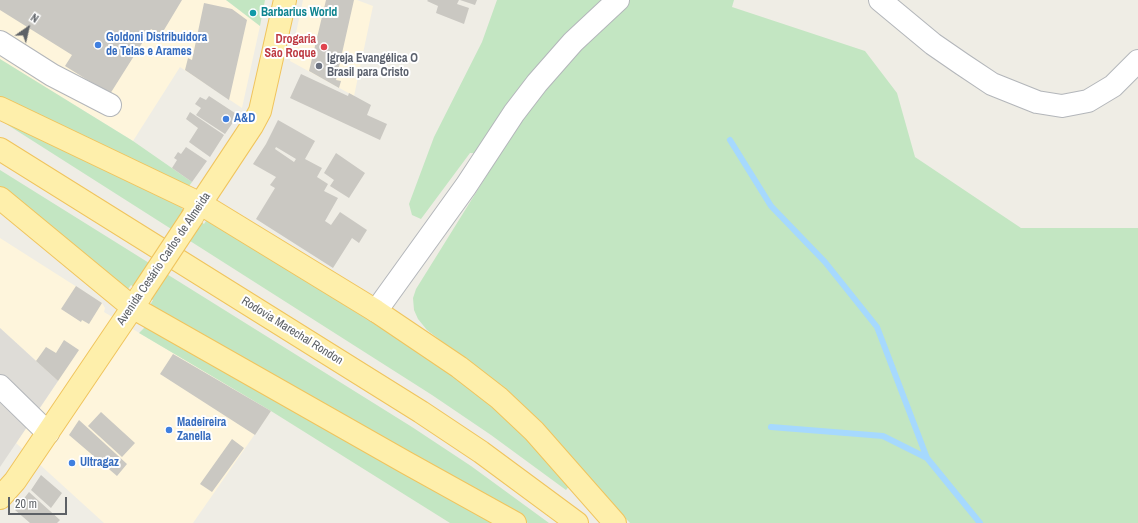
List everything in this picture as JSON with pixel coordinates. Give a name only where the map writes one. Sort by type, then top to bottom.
[{"type":"main road","name":"Avenida Cesário Carlos de Almeida","points":[[0,498],[15,480],[48,433],[252,126],[260,111],[284,0]]},
{"type":"main road","points":[[0,108],[197,210],[376,311],[459,367],[500,398],[534,431],[615,523]]},
{"type":"main road","name":"Rodovia Marechal Rondon","points":[[0,149],[421,412],[487,457],[578,523]]},
{"type":"main road","points":[[0,198],[137,300],[404,462],[516,523]]},
{"type":"street","points":[[376,311],[466,186],[514,112],[537,83],[574,42],[618,0]]},
{"type":"street","points":[[880,0],[933,44],[992,84],[1037,102],[1062,106],[1088,101],[1113,86],[1138,61]]},
{"type":"street","points":[[0,42],[52,75],[110,105]]},
{"type":"street","points":[[0,386],[48,433]]},
{"type":"shaded area","points":[[0,0],[226,0],[260,26],[242,108],[180,67],[133,141],[0,59]]},
{"type":"shaded area","points":[[303,0],[357,0],[373,6],[354,96],[290,61]]},
{"type":"shaded area","points":[[0,238],[102,303],[105,308],[104,312],[271,411],[193,523],[104,523],[16,443],[58,381],[0,328]]},
{"type":"shaded area","points":[[0,328],[58,381],[0,467]]},
{"type":"green space","name":"Barbarius World","points":[[226,0],[265,0],[260,26]]},
{"type":"green space","points":[[497,0],[734,0],[732,7],[865,51],[897,93],[915,157],[1021,228],[1138,228],[1138,523],[630,523],[498,385],[427,330],[418,319],[414,310],[413,298],[416,289],[500,154],[470,153],[421,219],[412,215],[409,204],[434,137],[482,42]]},
{"type":"green space","points":[[0,59],[133,141],[192,182],[189,186],[186,186],[0,98]]},
{"type":"green space","points":[[0,114],[181,206],[182,209],[204,224],[208,220],[410,346],[486,399],[520,430],[570,485],[566,490],[491,435],[432,395],[0,120]]},
{"type":"green space","points":[[0,170],[412,427],[471,466],[549,523],[528,523],[462,488],[150,305],[153,300],[131,285],[125,290],[0,190]]},
{"type":"green space","points":[[148,324],[500,523],[450,523],[271,411],[139,333]]},
{"type":"building","name":"Goldoni Distribuidora de Telas e Arames","points":[[0,0],[182,0],[161,35],[151,29],[110,94],[65,66],[72,55],[0,10]]},
{"type":"building","points":[[326,0],[354,0],[336,80],[341,81],[339,88],[309,71]]},
{"type":"building","points":[[459,0],[457,4],[469,8],[464,24],[436,13],[438,6],[427,1]]},
{"type":"building","points":[[460,0],[477,0],[475,5]]},
{"type":"building","points":[[204,3],[232,9],[247,20],[229,100],[185,70],[188,58],[192,60]]},
{"type":"building","points":[[301,74],[348,96],[349,93],[371,105],[367,115],[387,124],[380,140],[290,98]]},
{"type":"building","points":[[209,96],[238,115],[225,134],[196,115],[201,108],[195,104],[200,97],[206,100]]},
{"type":"building","points":[[190,112],[224,135],[210,157],[189,142],[198,128],[186,119]]},
{"type":"building","points":[[278,120],[315,141],[305,159],[322,168],[317,177],[328,184],[324,191],[338,198],[325,221],[331,225],[340,212],[367,230],[359,243],[352,238],[333,268],[256,219],[275,188],[270,185],[276,177],[253,164],[266,144]],"holes":[[[276,147],[296,159],[294,162],[275,149]]]},
{"type":"building","points":[[186,147],[207,161],[192,182],[172,168],[177,160],[174,158],[178,152],[181,154]]},
{"type":"building","points":[[336,153],[365,173],[349,198],[330,186],[334,180],[324,173]]},
{"type":"building","points":[[76,286],[102,303],[89,324],[82,320],[81,322],[61,309]]},
{"type":"building","points":[[64,340],[79,350],[58,381],[36,361],[46,347],[56,353]]},
{"type":"building","points":[[173,354],[271,411],[255,435],[160,374]]},
{"type":"building","points":[[101,412],[135,443],[122,457],[88,426]]},
{"type":"building","points":[[79,420],[127,464],[117,476],[69,435]]},
{"type":"building","points":[[232,439],[244,448],[212,492],[200,484]]},
{"type":"building","points":[[41,475],[62,493],[51,508],[31,490]]},
{"type":"building","points":[[29,492],[60,520],[57,523],[30,523],[15,510]]},
{"type":"waterway","points":[[730,140],[771,206],[825,262],[877,327],[927,458],[980,523]]},
{"type":"waterway","points":[[771,427],[883,436],[927,458]]},
{"type":"place","name":"Barbarius World","points":[[253,13]]},
{"type":"place","name":"Goldoni Distribuidora de Telas e Arames","points":[[98,45]]},
{"type":"place","name":"Drogaria São Roque","points":[[324,47]]},
{"type":"place","name":"Igreja Evangélica O Brasil para Cristo","points":[[319,66]]},
{"type":"place","name":"A&D","points":[[226,119]]},
{"type":"place","name":"Madeireira Zanella","points":[[169,430]]},
{"type":"place","name":"Ultragaz","points":[[72,463]]}]
